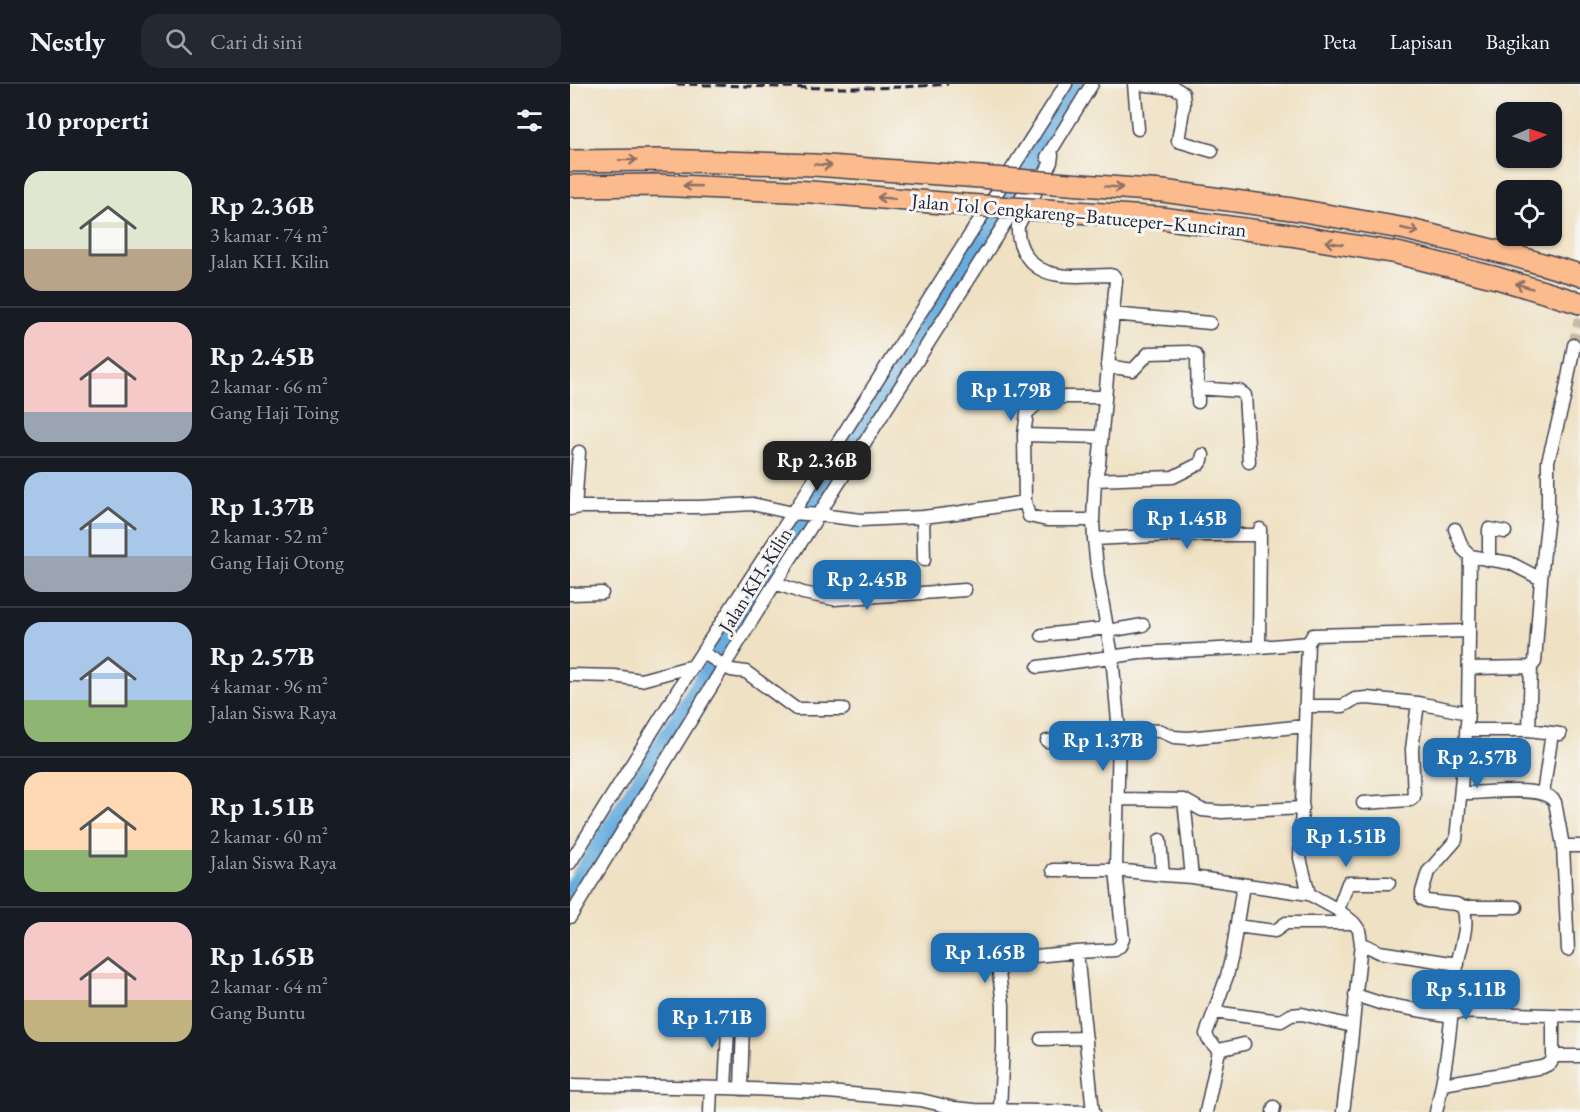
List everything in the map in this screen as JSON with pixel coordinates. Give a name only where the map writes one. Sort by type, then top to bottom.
[{"type":"highway","name":"Jalan Tol Cengkareng–Batuceper–Kunciran","points":[[570,161],[658,160],[814,165],[1163,191],[1292,209],[1395,227],[1508,254],[1580,275]]},
{"type":"highway","name":"Jalan Tol Cengkareng–Batuceper–Kunciran","points":[[570,186],[657,185],[800,191],[1161,218],[1290,235],[1397,253],[1497,278],[1580,303]]},
{"type":"street","name":"Jalan KH. Kilin","points":[[570,917],[796,513],[1066,84]]},
{"type":"street","name":"Jalan KH. Kilin","points":[[570,863],[693,666],[713,659],[775,583],[817,514],[1051,152],[1092,84]]},
{"type":"street","points":[[1138,129],[1136,84],[1175,88],[1183,93],[1184,104],[1178,141],[1212,151]]},
{"type":"street","points":[[1000,1110],[1003,1015],[999,961],[1114,950],[1122,942],[1116,870],[1119,737],[1112,656],[1098,577],[1093,520],[1095,480],[1099,464],[1116,280],[1110,275],[1057,275],[1042,271],[1030,262],[1021,248],[1018,226],[1051,162],[1051,152]]},
{"type":"street","points":[[1112,314],[1210,323]]},
{"type":"street","points":[[1529,730],[1531,667],[1535,662],[1548,515],[1548,461],[1564,399],[1574,345]]},
{"type":"street","points":[[1107,366],[1133,370],[1149,353],[1189,352],[1195,354],[1198,402]]},
{"type":"street","points":[[1197,388],[1239,392],[1245,395],[1249,462]]},
{"type":"street","points":[[1093,520],[1047,520],[1029,516],[1025,502],[1024,435],[1027,413],[1040,401],[1049,397],[1104,397]]},
{"type":"street","points":[[1024,435],[1101,437]]},
{"type":"street","points":[[579,452],[573,508],[700,507],[752,504],[796,513],[861,520],[923,517],[1025,502]]},
{"type":"street","points":[[1095,480],[1173,477],[1199,464],[1203,455]]},
{"type":"street","points":[[923,517],[924,560]]},
{"type":"street","points":[[1455,529],[1463,549],[1470,556],[1510,563],[1541,579]]},
{"type":"street","points":[[1489,560],[1490,529],[1505,532]]},
{"type":"street","points":[[1094,539],[1260,532],[1259,647]]},
{"type":"street","points":[[1470,556],[1468,713],[1456,840],[1428,872],[1422,899],[1426,902],[1456,904],[1463,907],[1516,907]]},
{"type":"street","points":[[775,583],[803,594],[834,598],[965,590]]},
{"type":"street","points":[[570,594],[602,593]]},
{"type":"street","points":[[1042,635],[1143,625]]},
{"type":"street","points":[[1309,894],[1300,858],[1308,643],[1313,635],[1469,631]]},
{"type":"street","points":[[1038,667],[1112,656],[1308,643]]},
{"type":"street","points":[[713,659],[731,670],[746,672],[796,709],[843,709]]},
{"type":"street","points":[[572,671],[641,680],[693,666]]},
{"type":"street","points":[[1469,669],[1531,667]]},
{"type":"street","points":[[1305,706],[1342,706],[1355,699],[1367,698],[1418,703],[1468,713]]},
{"type":"street","points":[[1363,802],[1410,800],[1414,797],[1412,749],[1418,703]]},
{"type":"street","points":[[1047,741],[1119,737],[1139,730],[1161,731],[1174,737],[1188,738],[1305,726]]},
{"type":"street","points":[[1466,730],[1529,730],[1556,733],[1543,794]]},
{"type":"street","points":[[1462,793],[1524,792],[1543,794],[1555,802],[1563,846],[1568,950]]},
{"type":"street","points":[[1118,799],[1184,800],[1202,810],[1222,812],[1302,808]]},
{"type":"street","points":[[1184,800],[1192,877]]},
{"type":"street","points":[[1160,840],[1163,875]]},
{"type":"street","points":[[1563,846],[1580,846]]},
{"type":"street","points":[[1053,870],[1116,870],[1192,877],[1309,894],[1338,910],[1354,923],[1359,930],[1360,943],[1343,1112]]},
{"type":"street","points":[[1338,910],[1348,883],[1389,883]]},
{"type":"street","points":[[1219,1052],[1206,1034],[1227,976],[1243,885]]},
{"type":"street","points":[[1436,1112],[1443,1084],[1458,964],[1466,922],[1463,907]]},
{"type":"street","points":[[1236,926],[1275,931],[1286,923],[1354,923]]},
{"type":"street","points":[[1360,943],[1379,952],[1458,964]]},
{"type":"street","points":[[570,1085],[828,1092],[921,1100],[975,1111],[1093,1112],[1077,952]]},
{"type":"street","points":[[1355,995],[1383,1004],[1452,1014],[1580,1016]]},
{"type":"street","points":[[725,1088],[729,1011]]},
{"type":"street","points":[[1214,1012],[1281,1021],[1291,1015],[1302,1014],[1352,1026]]},
{"type":"street","points":[[1443,1084],[1543,1067],[1551,1063],[1553,1016]]},
{"type":"street","points":[[741,1089],[743,1023]]},
{"type":"street","points":[[1041,1039],[1086,1038]]},
{"type":"street","points":[[1206,1112],[1219,1052],[1244,1044]]},
{"type":"street","points":[[1552,1056],[1580,1056]]},
{"type":"street","points":[[710,1112],[711,1088]]},
{"type":"waterway","points":[[570,895],[821,491],[1081,84]]},
{"type":"tunnel","points":[[1574,345],[1580,319]]},
{"type":"railway","points":[[676,84],[846,88],[948,84]]}]
